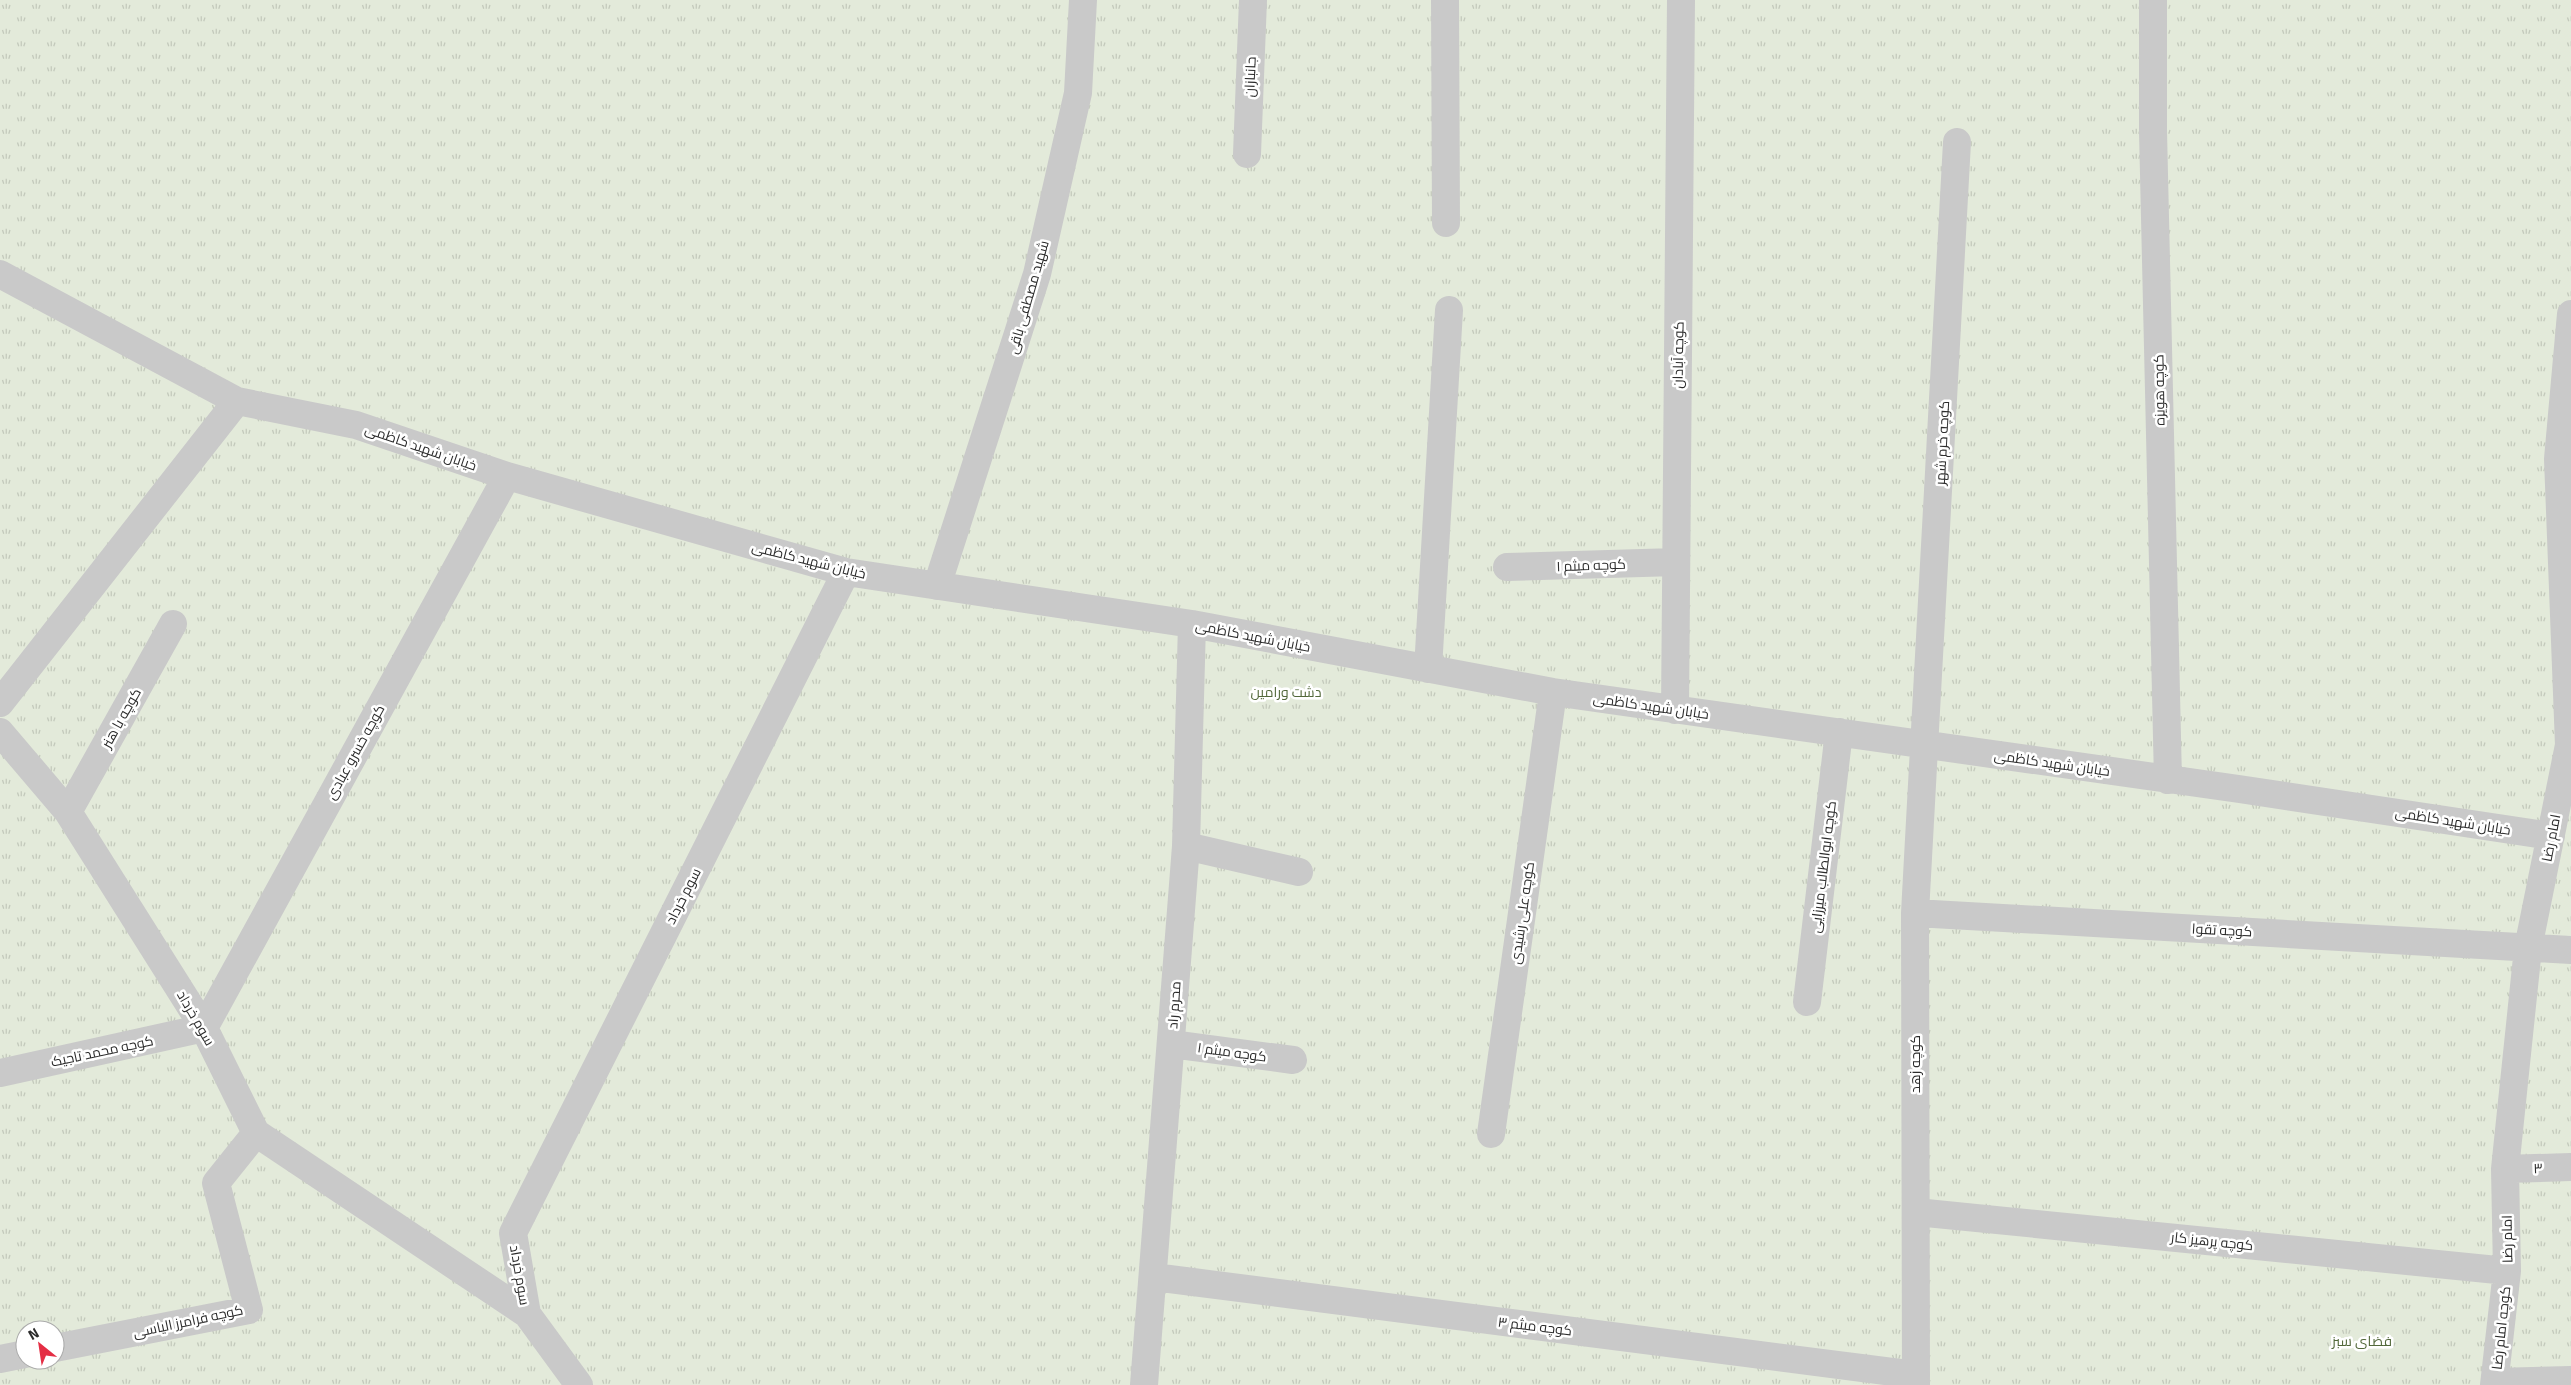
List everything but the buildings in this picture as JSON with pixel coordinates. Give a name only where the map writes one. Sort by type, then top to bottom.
[{"type":"street","name":"شهید مصطفی باقی","points":[[936,586],[1037,274],[1078,93],[1083,0]]},
{"type":"street","name":"جانبازان","points":[[1247,154],[1253,0]]},
{"type":"street","points":[[1445,0],[1446,223]]},
{"type":"street","name":"کوچه آبادان","points":[[1675,710],[1681,0]]},
{"type":"street","name":"کوچه هویزه","points":[[2153,0],[2153,131],[2168,780]]},
{"type":"street","name":"کوچه خرم شهر","points":[[1926,744],[1957,142]]},
{"type":"street","name":"خیابان شهید کاظمی","points":[[0,274],[237,401],[356,425],[507,476],[846,572],[1192,624],[1553,692],[1926,744],[2551,836]]},
{"type":"street","points":[[1428,669],[1449,310]]},
{"type":"street","name":"امام رضا","points":[[2507,1271],[2505,1169],[2528,948],[2570,745],[2565,460],[2571,314]]},
{"type":"street","points":[[0,703],[237,401]]},
{"type":"street","name":"کوچه خسرو عبادی","points":[[204,1028],[507,476]]},
{"type":"street","name":"کوچه میثم ۱","points":[[1507,567],[1676,562]]},
{"type":"street","name":"سوم خرداد","points":[[527,1314],[513,1233],[846,572]]},
{"type":"street","name":"کوچه با هنر","points":[[68,812],[173,624]]},
{"type":"street","name":"محرم راد","points":[[1144,1385],[1154,1277],[1186,846],[1192,624]]},
{"type":"street","name":"کوچه علی رشیدی","points":[[1491,1134],[1553,692]]},
{"type":"street","name":"سوم خرداد","points":[[0,732],[68,812],[204,1028],[256,1133],[527,1314]]},
{"type":"street","name":"کوچه ابوالطالب میرزایی","points":[[1807,1002],[1839,732]]},
{"type":"street","name":"کوچه زهد","points":[[1916,1380],[1915,913],[1926,744]]},
{"type":"street","points":[[1186,846],[1299,872]]},
{"type":"street","name":"کوچه تقوا","points":[[1915,913],[2571,950]]},
{"type":"street","name":"کوچه محمد تاجیک","points":[[0,1073],[204,1028]]},
{"type":"street","name":"کوچه میثم ۱","points":[[1171,1044],[1293,1060]]},
{"type":"street","name":"کوچه فرامرز الیاسی","points":[[65,1346],[249,1310],[216,1182],[256,1133]]},
{"type":"street","name":"۳","points":[[2505,1169],[2571,1167]]},
{"type":"street","name":"کوچه پرهیز کار","points":[[1916,1212],[2507,1271]]},
{"type":"street","name":"کوچه امام رضا","points":[[2495,1384],[2507,1271]]},
{"type":"street","name":"کوچه میثم ۳","points":[[1154,1277],[1916,1380]]},
{"type":"street","points":[[527,1314],[579,1385]]},
{"type":"street","points":[[0,1359],[15,1356]]},
{"type":"street","points":[[2495,1384],[2571,1380]]},
{"type":"green space","name":"دشت ورامین","points":[[0,0],[2571,0],[2571,1385],[0,1385]]},
{"type":"park label","name":"فضای سبز","points":[[2362,1341]]}]
